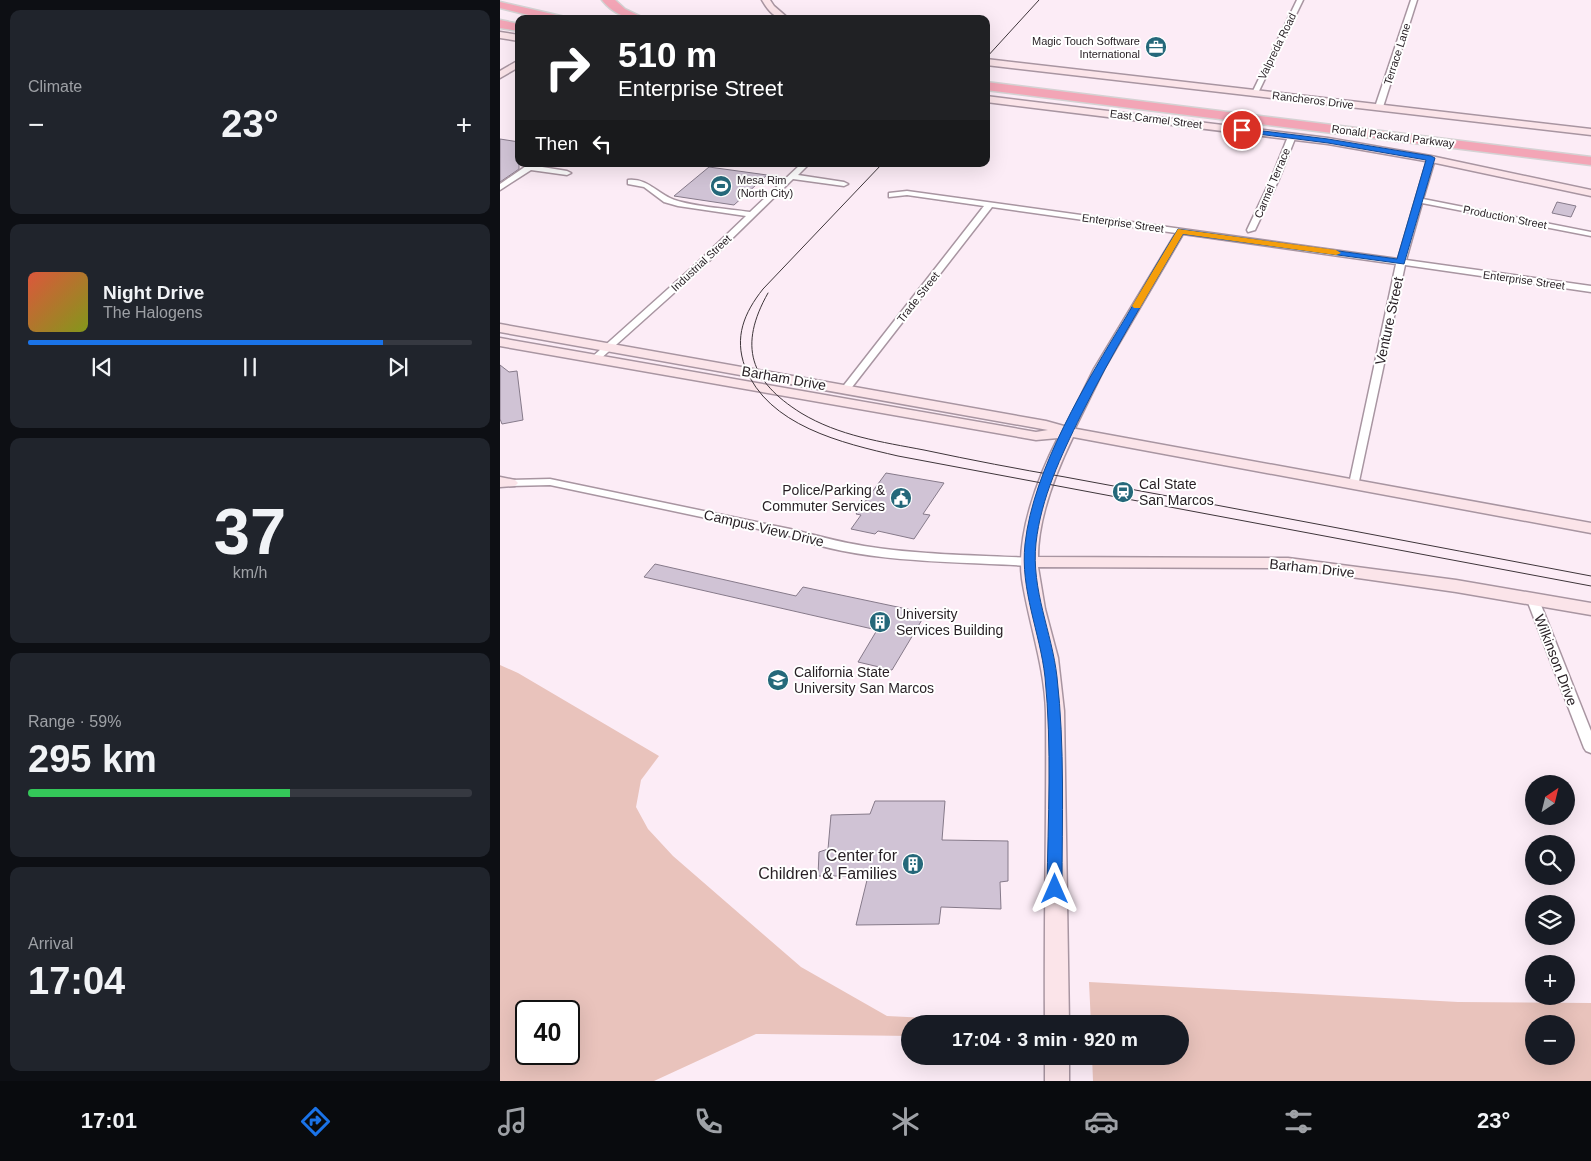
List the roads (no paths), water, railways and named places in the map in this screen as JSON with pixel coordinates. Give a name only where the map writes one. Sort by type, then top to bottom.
[{"type":"highway","points":[[608,0],[621,11],[630,15]]},
{"type":"highway","points":[[500,5],[544,15]]},
{"type":"highway","points":[[500,15],[515,18]]},
{"type":"highway","points":[[500,24],[515,27]]},
{"type":"highway","name":"Ronald Packard Parkway","points":[[990,77],[1591,151]]},
{"type":"highway","name":"Ronald Packard Parkway","points":[[990,86],[1591,161]]},
{"type":"main road","points":[[758,0],[762,10],[768,15]]},
{"type":"main road","points":[[766,0],[771,8],[780,15]]},
{"type":"main road","points":[[500,35],[515,37]]},
{"type":"main road","name":"Rancheros Drive","points":[[990,62],[1591,132]]},
{"type":"main road","points":[[500,75],[515,66]]},
{"type":"main road","points":[[500,83],[515,74]]},
{"type":"main road","name":"East Carmel Street","points":[[990,99],[1292,136],[1431,158],[1591,194]]},
{"type":"main road","name":"Barham Drive","points":[[500,328],[1046,425],[1068,432],[1354,484]]},
{"type":"main road","name":"Barham Drive","points":[[500,342],[1036,436],[1068,432]]},
{"type":"main road","points":[[1057,1015],[1054,711],[1049,658],[1030,577],[1034,524],[1052,464],[1068,432]]},
{"type":"main road","points":[[1354,484],[1591,528]]},
{"type":"main road","name":"Barham Drive","points":[[1031,562],[1288,563],[1456,586],[1591,609]]},
{"type":"main road","points":[[1057,1065],[1057,1081]]},
{"type":"street","name":"Valpreda Road","points":[[1255,93],[1300,0]]},
{"type":"street","name":"Terrace Lane","points":[[1380,107],[1414,0]]},
{"type":"street","name":"Carmel Terrace","points":[[1251,230],[1275,179],[1292,136]]},
{"type":"street","name":"Venture Street","points":[[1354,484],[1401,262],[1431,158]]},
{"type":"street","points":[[500,188],[530,167]]},
{"type":"street","points":[[536,167],[567,173]]},
{"type":"street","name":"Industrial Street","points":[[596,359],[700,265],[802,167]]},
{"type":"street","points":[[792,177],[844,184]]},
{"type":"street","points":[[631,182],[646,185],[667,200],[681,204],[752,214]]},
{"type":"street","name":"Enterprise Street","points":[[892,195],[907,193],[990,204],[1591,289]]},
{"type":"street","name":"Production Street","points":[[1420,200],[1591,234]]},
{"type":"street","name":"Trade Street","points":[[846,389],[990,204]]},
{"type":"street","points":[[1068,432],[1099,369],[1181,231]]},
{"type":"street","name":"Campus View Drive","points":[[505,482],[550,482],[790,532],[804,538],[869,552],[917,557],[964,557],[1031,562]]},
{"type":"street","name":"Wilkinson Drive","points":[[1533,600],[1591,748]]},
{"type":"tram line","points":[[990,54],[1039,0]]},
{"type":"tram line","points":[[879,167],[763,289],[746,316],[740,346],[745,367],[756,387],[771,404],[789,418],[831,438],[898,456],[1591,586]]},
{"type":"tram line","points":[[768,293],[753,330],[752,346],[754,361],[760,375],[784,401],[801,413],[815,421],[846,433],[994,464],[1591,576]]},
{"type":"place","name":"Magic Touch Software International","points":[[1156,47]]},
{"type":"place","name":"Mesa Rim (North City)","points":[[721,186]]},
{"type":"place","name":"Cal State San Marcos","points":[[1123,492]]},
{"type":"place","name":"Police/Parking & Commuter Services","points":[[901,498]]},
{"type":"place","name":"University Services Building","points":[[880,622]]},
{"type":"place","name":"California State University San Marcos","points":[[778,680]]},
{"type":"place","name":"Center for Children & Families","points":[[913,864]]}]
